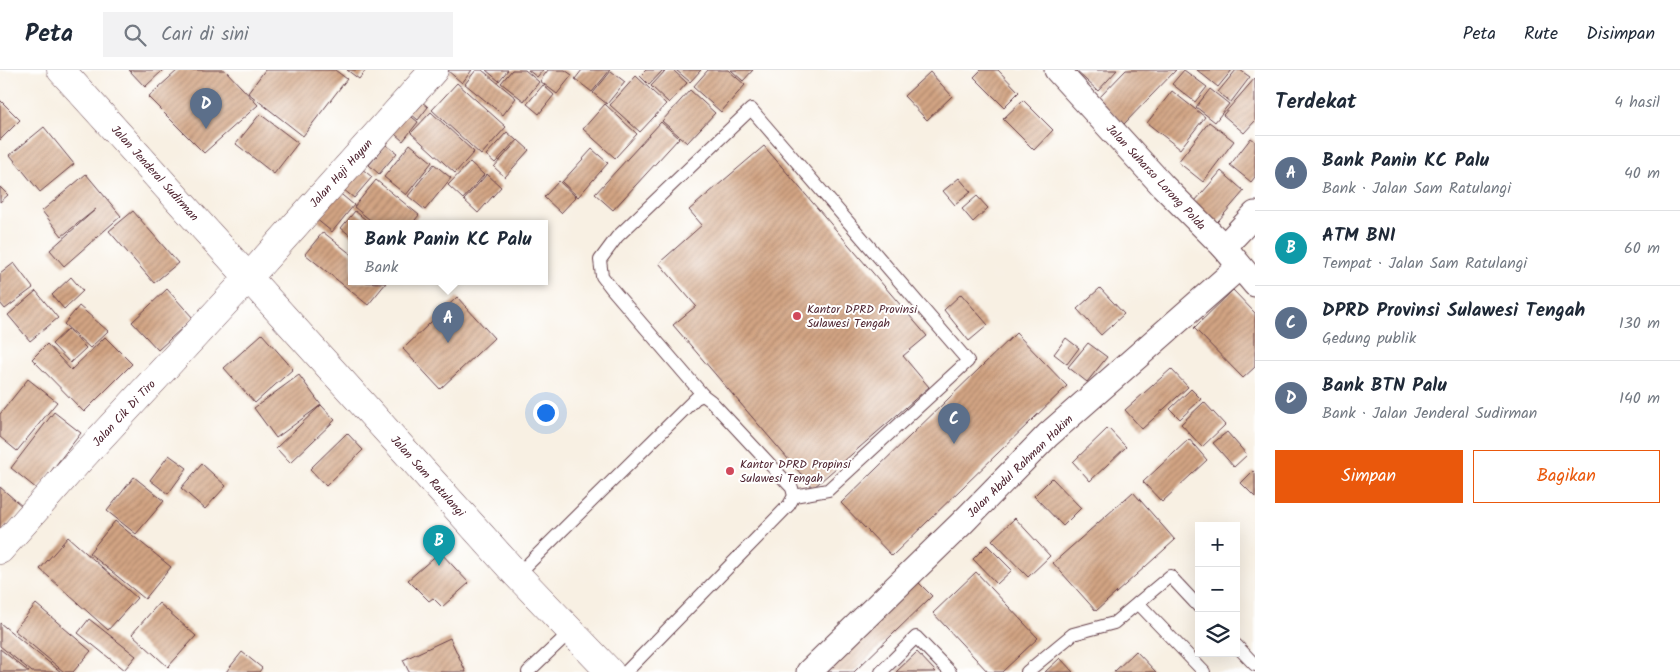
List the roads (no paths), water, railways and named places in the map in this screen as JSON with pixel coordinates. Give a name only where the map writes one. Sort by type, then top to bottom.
[{"type":"main road","name":"Jalan Jenderal Sudirman","points":[[61,70],[249,277]]},
{"type":"main road","name":"Jalan Haji Hayun","points":[[249,277],[434,70]]},
{"type":"main road","name":"Jalan Cik Di Tiro","points":[[0,550],[78,462],[249,277]]},
{"type":"main road","name":"Jalan Sam Ratulangi","points":[[249,277],[517,575],[610,672]]},
{"type":"street","name":"Jalan Suharso Lorong Polda","points":[[1057,70],[1163,186],[1224,247],[1247,276]]},
{"type":"street","points":[[1224,247],[1255,214]]},
{"type":"street","name":"Jalan Abdul Rahman Hakim","points":[[809,672],[962,523],[1048,435],[1247,276]]},
{"type":"lane","points":[[626,672],[789,505],[794,496],[792,488],[704,395],[612,289],[602,276],[600,260],[616,237],[751,108],[968,361],[828,490],[794,496]]},
{"type":"lane","points":[[517,575],[696,398],[704,395]]},
{"type":"lane","points":[[1028,672],[1073,634],[1114,623],[1170,576],[1195,603]]},
{"type":"lane","points":[[1138,603],[1204,672]]},
{"type":"lane","points":[[528,672],[571,631]]},
{"type":"lane","points":[[881,672],[916,637],[950,672]]},
{"type":"lane","points":[[1240,649],[1255,665]]},
{"type":"place","name":"Bank BTN Palu","points":[[206,129]]},
{"type":"place","name":"Kantor DPRD Provinsi Sulawesi Tengah","points":[[797,316]]},
{"type":"place","name":"Bank Panin KC Palu","points":[[448,343]]},
{"type":"place","name":"DPRD Provinsi Sulawesi Tengah","points":[[954,444]]},
{"type":"place","name":"Kantor DPRD Propinsi Sulawesi Tengah","points":[[730,471]]},
{"type":"place","name":"ATM BNI","points":[[439,566]]}]
